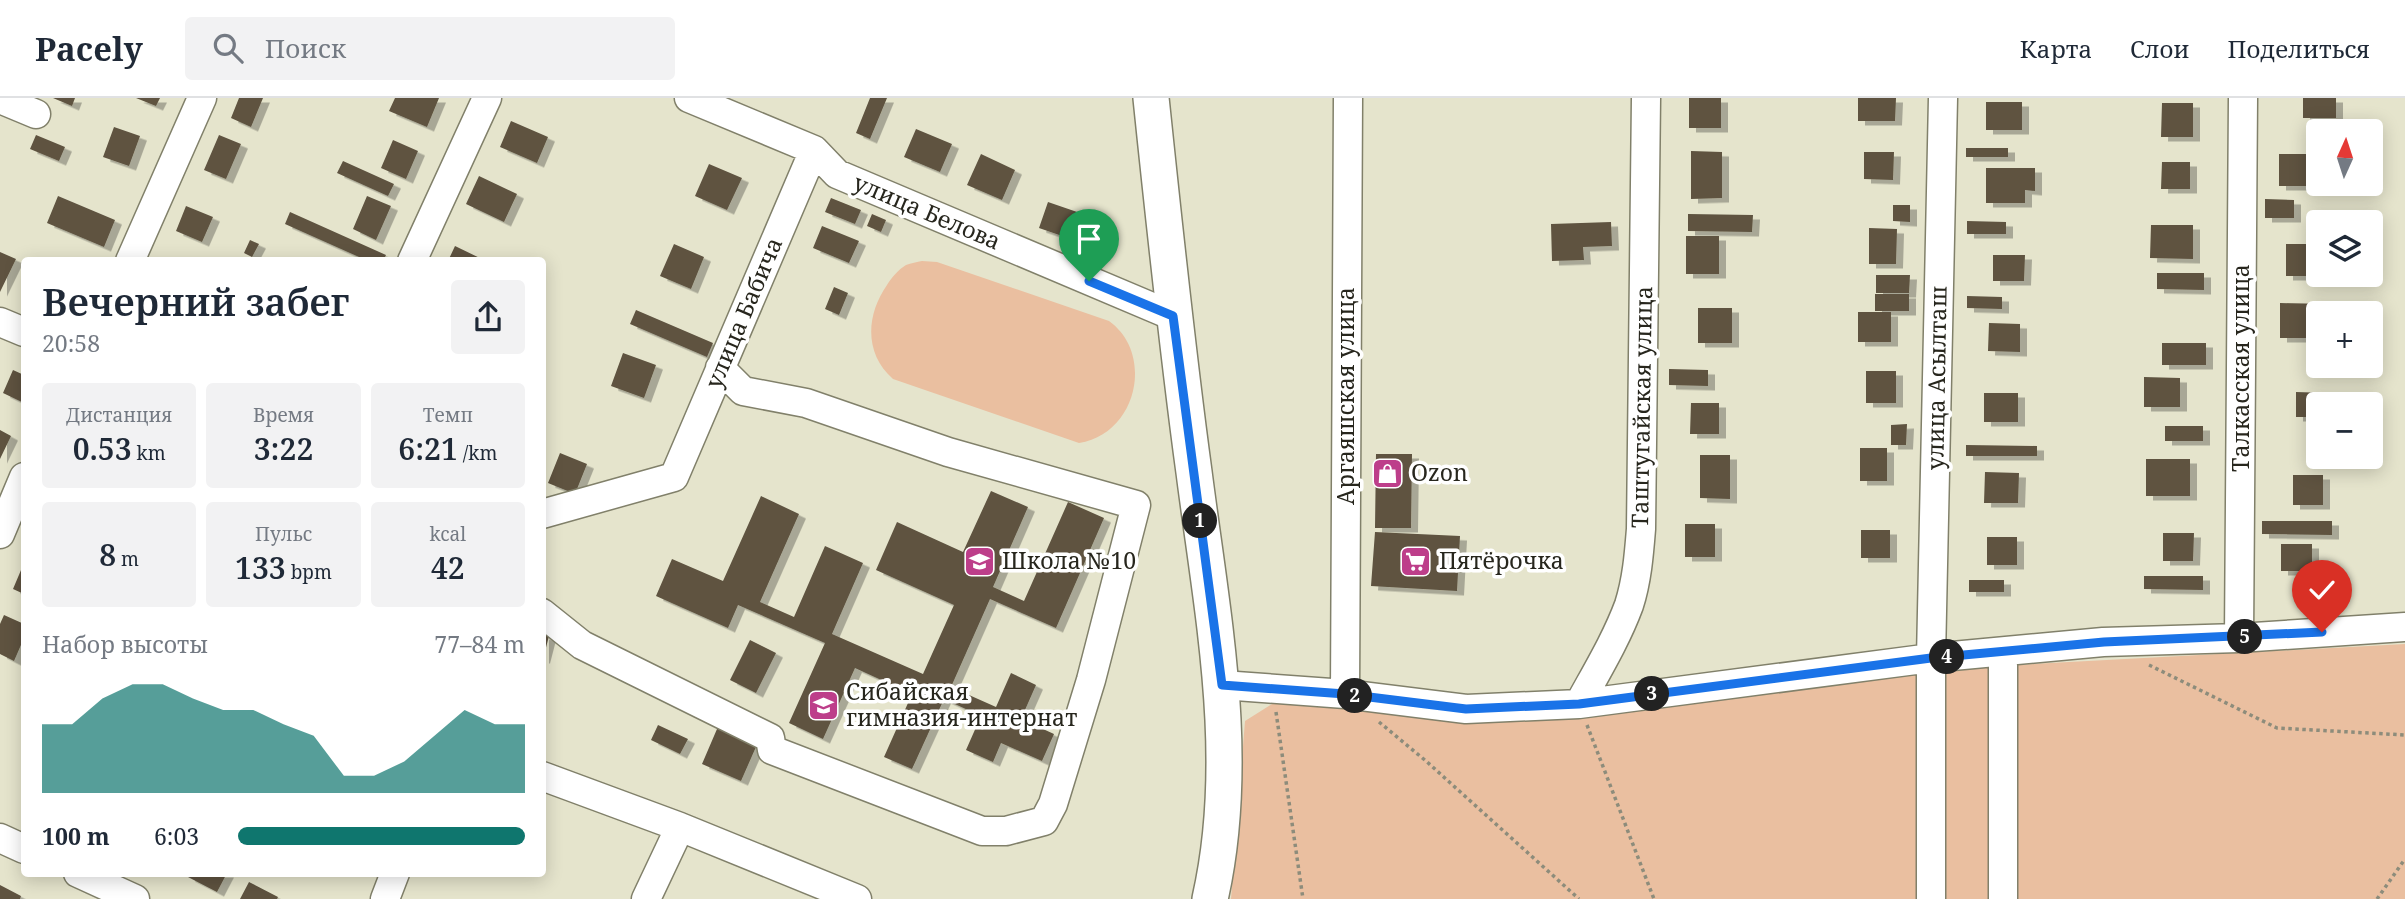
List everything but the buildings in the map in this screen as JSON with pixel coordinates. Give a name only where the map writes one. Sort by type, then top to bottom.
[{"type":"main road","points":[[1151,98],[1173,316],[1222,685],[1223,803],[1210,899]]},
{"type":"street","points":[[132,257],[202,98]]},
{"type":"street","points":[[414,257],[487,98]]},
{"type":"street","name":"улица Белова","points":[[689,98],[814,150],[837,174],[1173,316]]},
{"type":"street","name":"Аргаяшская улица","points":[[1345,694],[1348,98]]},
{"type":"street","name":"Таштугайская улица","points":[[1579,704],[1612,644],[1629,603],[1638,567],[1641,528],[1646,98]]},
{"type":"street","name":"улица Асылташ","points":[[1931,899],[1931,658],[1942,98]]},
{"type":"street","name":"Талкасская улица","points":[[2239,638],[2243,98]]},
{"type":"street","points":[[0,99],[36,114]]},
{"type":"street","name":"улица Бабича","points":[[546,513],[674,477],[814,150]]},
{"type":"street","points":[[0,322],[21,331]]},
{"type":"street","points":[[546,616],[582,645],[770,738],[772,750],[982,831],[1006,831],[1044,821],[1053,804],[1091,680],[1136,505],[948,452],[806,403],[743,391],[720,368]]},
{"type":"street","points":[[0,534],[21,484]]},
{"type":"street","points":[[1222,685],[1345,694],[1466,709],[1579,704],[1931,658],[2104,642],[2239,638],[2405,627]]},
{"type":"street","points":[[2003,652],[2003,899]]},
{"type":"street","points":[[546,777],[680,827],[822,892],[857,899]]},
{"type":"street","points":[[646,899],[680,827]]},
{"type":"street","points":[[0,838],[21,848]]},
{"type":"street","points":[[87,877],[135,899]]},
{"type":"street","points":[[385,899],[393,877]]},
{"type":"path","points":[[2141,661],[2277,728],[2405,736]]},
{"type":"path","points":[[1272,689],[1303,899]]},
{"type":"path","points":[[1579,704],[1654,899]]},
{"type":"path","points":[[1375,719],[1426,761],[1579,899]]},
{"type":"path","points":[[2377,899],[2405,859]]},
{"type":"shaded area","points":[[922,261],[937,262],[1109,321],[1123,335],[1132,353],[1135,372],[1133,391],[1126,409],[1115,425],[1099,437],[1079,443],[893,379],[877,358],[871,334],[872,321],[880,297],[893,276],[906,265]]},
{"type":"shaded area","points":[[2405,644],[2405,899],[1231,899],[1245,721],[1283,697],[1476,699],[1941,669]]},
{"type":"place","name":"Ozon","points":[[1388,473]]},
{"type":"place","name":"Школа №10","points":[[979,561]]},
{"type":"place","name":"Пятёрочка","points":[[1416,561]]},
{"type":"place","name":"Сибайская гимназия-интернат","points":[[823,705]]},
{"type":"route","points":[[1089,281],[1173,316],[1222,685],[1345,694],[1466,709],[1579,704],[1931,658],[2104,642],[2239,638],[2322,632]]}]
